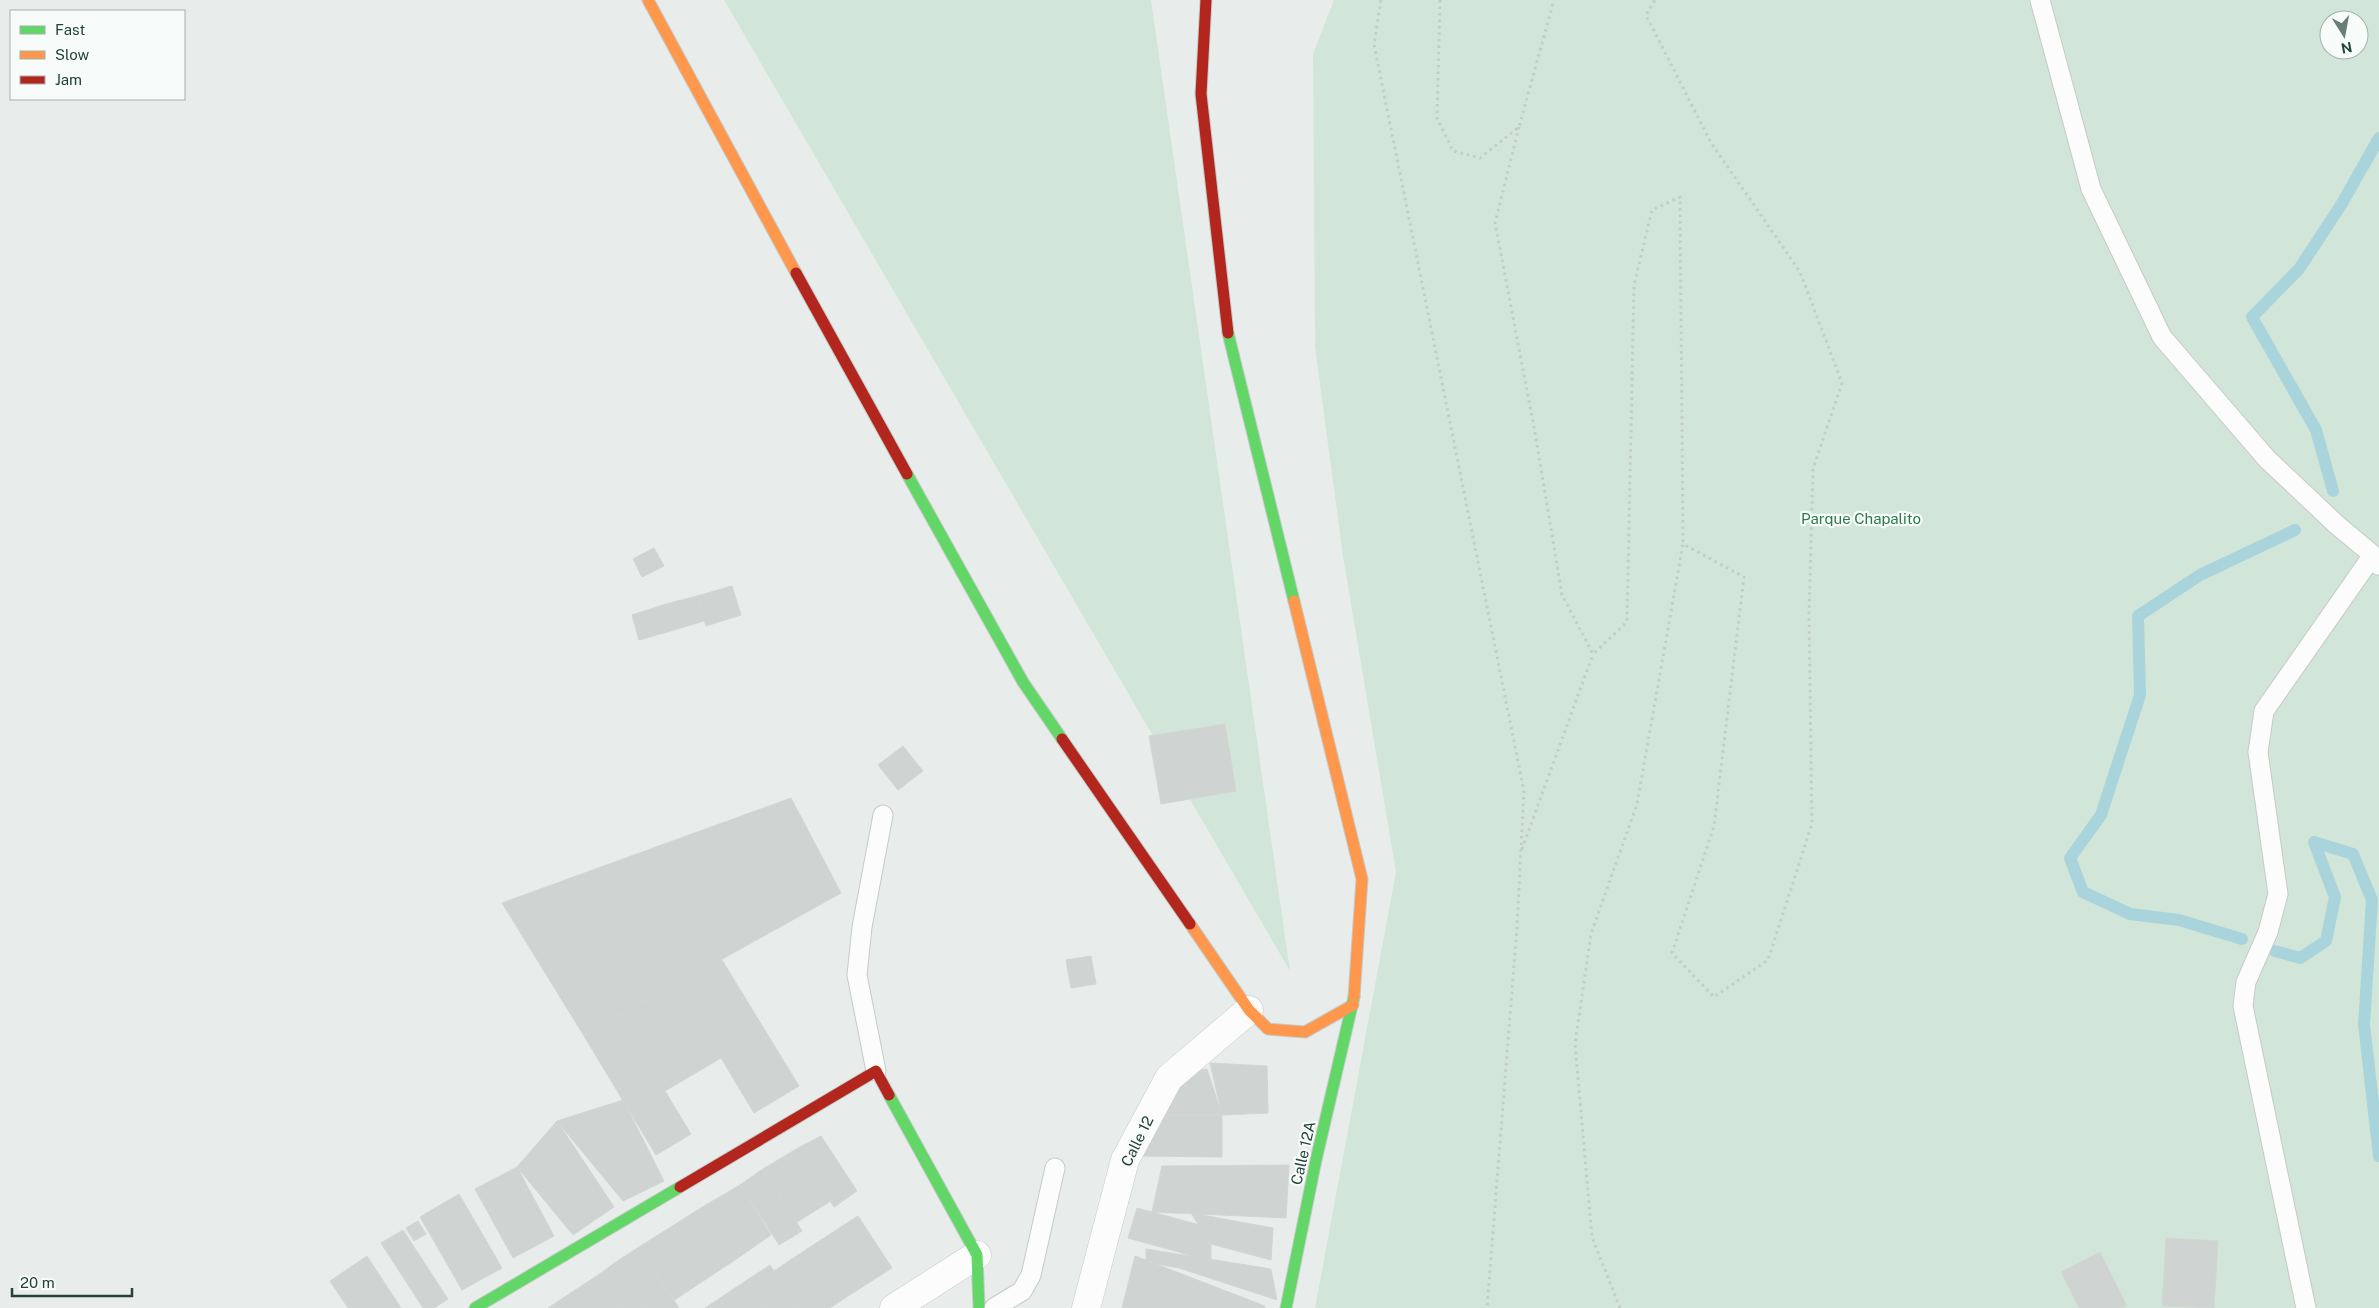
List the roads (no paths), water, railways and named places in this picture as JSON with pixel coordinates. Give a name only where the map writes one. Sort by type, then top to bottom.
[{"type":"street","points":[[648,0],[796,273],[1023,682],[1249,1010],[1268,1029],[1305,1032],[1353,1005]]},
{"type":"street","name":"Calle 12A","points":[[1206,0],[1201,94],[1229,338],[1362,879],[1353,1005],[1316,1160],[1286,1308]]},
{"type":"street","name":"Calle 12","points":[[1086,1308],[1125,1160],[1169,1078],[1249,1010]]},
{"type":"street","points":[[475,1308],[876,1071],[977,1255],[979,1308]]},
{"type":"street","points":[[894,1308],[977,1255]]},
{"type":"lane","points":[[2040,0],[2091,189],[2162,337],[2267,459],[2376,560],[2264,711],[2258,752],[2278,894],[2268,932],[2246,982],[2243,1006],[2306,1308]]},
{"type":"lane","points":[[876,1071],[857,975],[862,927],[883,815]]},
{"type":"lane","points":[[994,1308],[1022,1291],[1031,1275],[1055,1168]]},
{"type":"waterway","points":[[2333,491],[2316,430],[2252,317],[2299,269],[2341,205],[2379,138]]},
{"type":"waterway","points":[[2242,939],[2179,920],[2130,914],[2083,892],[2070,858],[2101,815],[2140,695],[2138,616],[2200,575],[2295,530]]},
{"type":"waterway","points":[[2275,951],[2300,958],[2326,941],[2335,897],[2314,842],[2353,854],[2372,900],[2364,1024],[2379,1156]]},
{"type":"park label","name":"Parque Chapalito","points":[[1861,518]]}]
